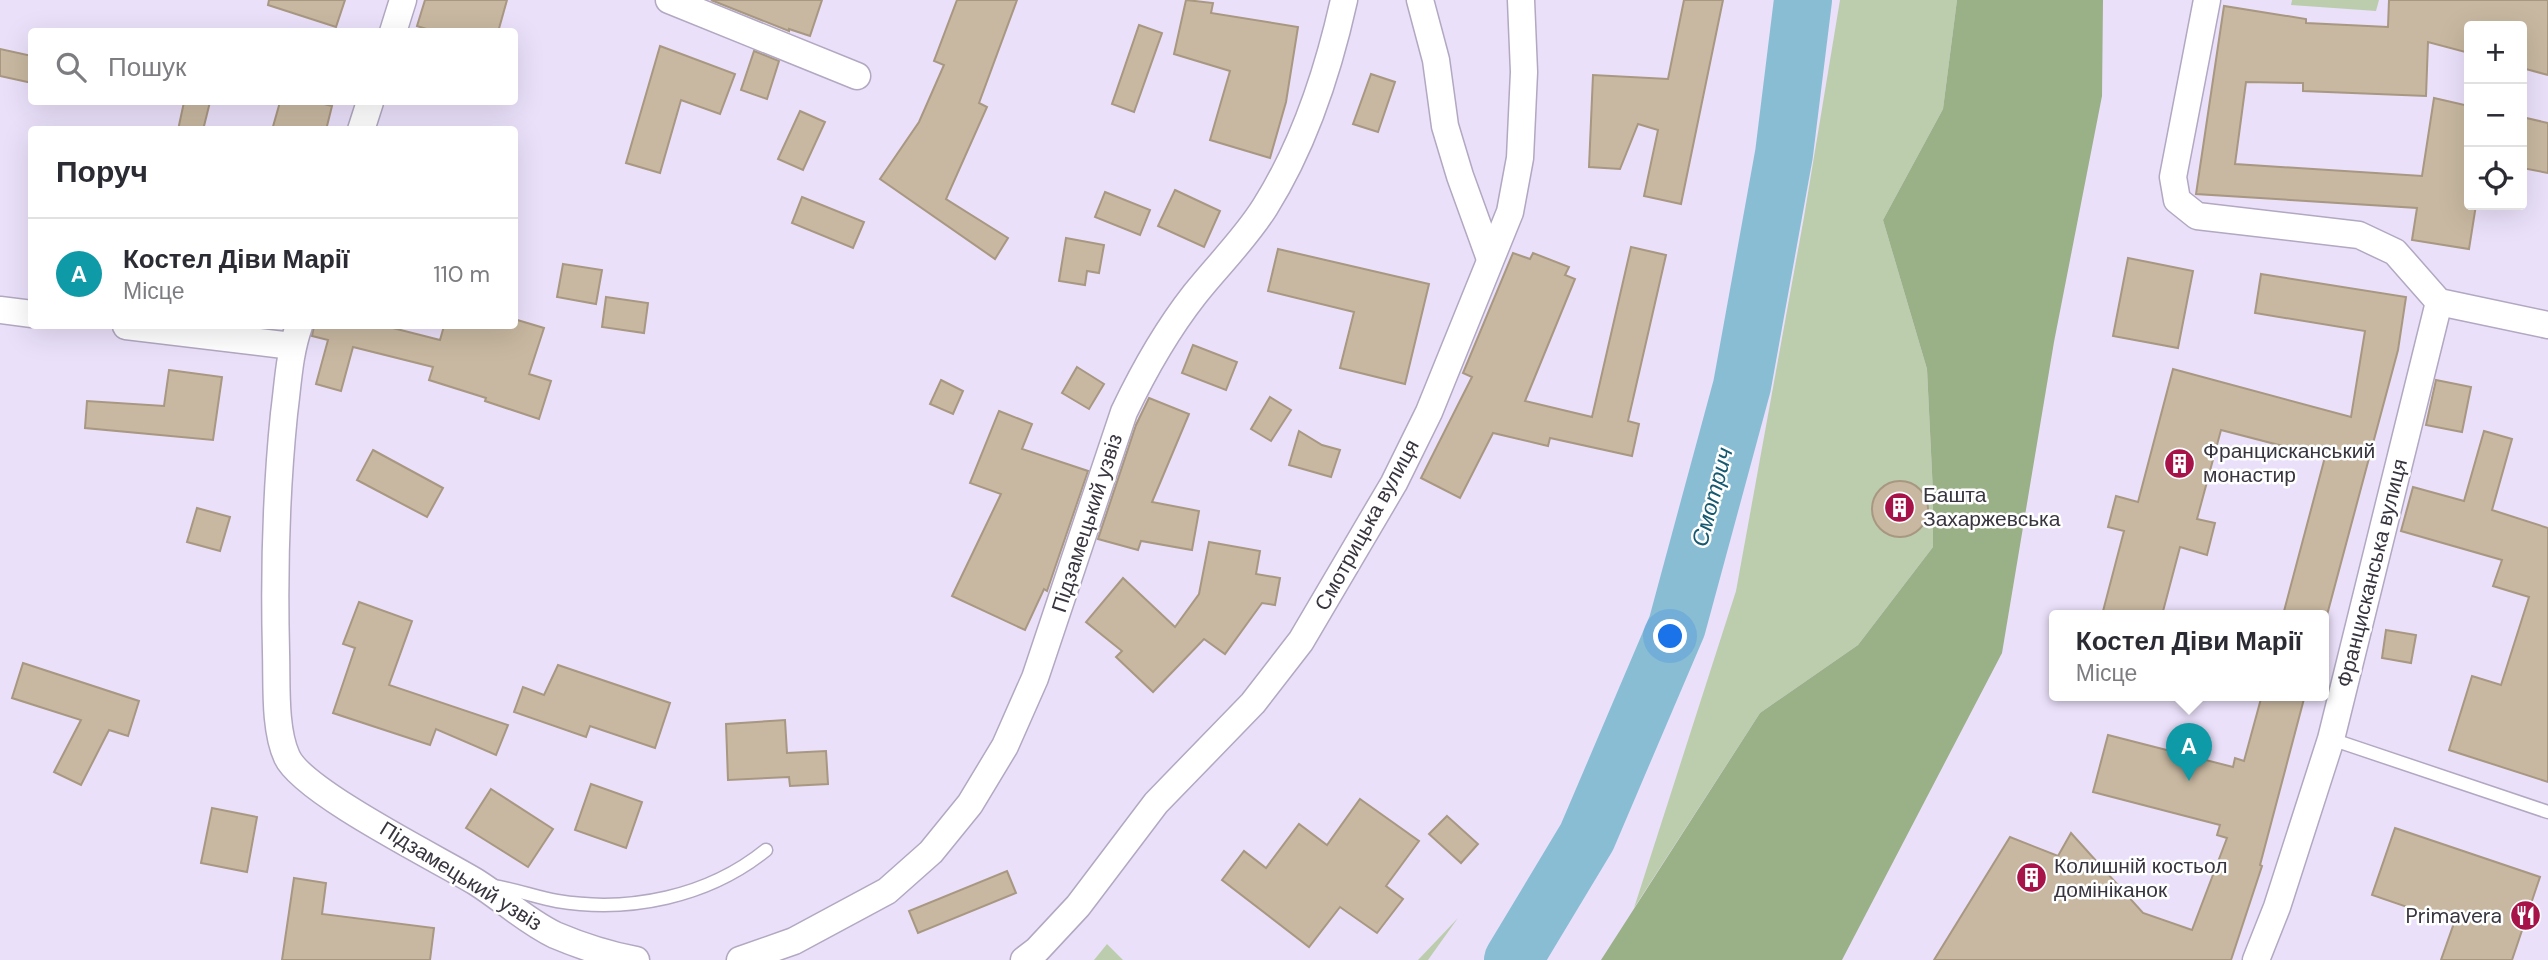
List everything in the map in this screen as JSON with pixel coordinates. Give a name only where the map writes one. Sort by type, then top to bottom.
[{"type":"street","points":[[394,28],[403,0]]},
{"type":"street","points":[[669,0],[857,76]]},
{"type":"street","name":"Підзамецький узвіз","points":[[740,960],[793,942],[887,891],[944,837],[989,776],[1006,746],[1035,678],[1124,412],[1165,334],[1265,208],[1288,167],[1308,122],[1325,73],[1344,0]]},
{"type":"street","points":[[1420,0],[1437,61],[1445,125],[1490,259]]},
{"type":"street","name":"Смотрицька вулиця","points":[[1024,960],[1037,950],[1078,906],[1156,803],[1252,703],[1301,641],[1400,471],[1429,412],[1510,212],[1520,158],[1524,72],[1521,0]]},
{"type":"street","points":[[2207,0],[2173,177],[2177,200],[2197,215],[2360,235],[2395,252],[2439,302],[2548,325]]},
{"type":"street","points":[[362,126],[369,105]]},
{"type":"street","name":"Францисканська вулиця","points":[[2256,960],[2277,907],[2331,739],[2439,302]]},
{"type":"street","points":[[0,310],[28,314]]},
{"type":"street","points":[[177,329],[295,336]]},
{"type":"street","name":"Підзамецький узвіз","points":[[295,336],[278,471],[275,609],[279,719],[287,757],[296,771],[328,795],[479,884],[524,918],[588,947],[636,960]]},
{"type":"lane","points":[[2331,739],[2548,812]]},
{"type":"lane","points":[[479,884],[510,888],[555,901],[600,906],[636,904],[677,895],[725,877],[748,865],[766,850]]},
{"type":"green space","points":[[1840,0],[1957,0],[1943,109],[1883,220],[1927,369],[1933,547],[1858,645],[1760,713],[1634,908],[1736,591],[1804,217]]},
{"type":"green space","points":[[1957,0],[2103,0],[2102,96],[2054,342],[2002,653],[1842,960],[1601,960],[1760,713],[1858,645],[1933,547],[1927,369],[1883,220],[1943,109]]},
{"type":"green space","points":[[2292,0],[2379,0],[2376,11],[2291,5]]},
{"type":"green space","points":[[1458,918],[1428,960],[1418,960]]},
{"type":"green space","points":[[1107,944],[1123,960],[1094,960]]},
{"type":"building","points":[[269,0],[345,0],[336,27],[268,5]]},
{"type":"building","points":[[425,0],[507,0],[499,28],[417,26]]},
{"type":"building","points":[[711,0],[822,0],[810,36],[789,31]]},
{"type":"building","points":[[957,0],[1017,0],[979,103],[987,107],[946,199],[1008,238],[995,259],[880,179],[919,122],[944,65],[934,61]]},
{"type":"building","points":[[1186,0],[1213,3],[1211,13],[1298,27],[1286,102],[1270,158],[1210,140],[1230,71],[1174,54]]},
{"type":"building","points":[[1684,0],[1723,0],[1681,204],[1644,196],[1658,130],[1638,124],[1620,169],[1589,167],[1593,75],[1668,79]]},
{"type":"building","points":[[2389,0],[2548,0],[2548,75],[2527,69],[2527,21],[2464,21],[2464,52],[2428,42],[2426,96],[2303,91],[2303,83],[2246,82],[2235,164],[2422,176],[2434,98],[2464,105],[2464,210],[2475,210],[2469,249],[2412,240],[2417,208],[2196,194],[2224,6],[2306,19],[2306,23],[2388,27]]},
{"type":"building","points":[[1139,25],[1162,33],[1134,112],[1112,104]]},
{"type":"building","points":[[660,46],[735,74],[720,114],[681,100],[660,173],[626,163]]},
{"type":"building","points":[[0,49],[28,55],[28,82],[0,76]]},
{"type":"building","points":[[754,51],[779,61],[767,99],[741,90]]},
{"type":"building","points":[[1371,74],[1395,82],[1378,132],[1353,124]]},
{"type":"building","points":[[183,105],[209,105],[204,126],[179,126]]},
{"type":"building","points":[[279,105],[332,106],[327,126],[273,126]]},
{"type":"building","points":[[800,111],[825,122],[803,170],[778,159]]},
{"type":"building","points":[[2527,118],[2548,123],[2548,173],[2527,169]]},
{"type":"building","points":[[1175,190],[1220,211],[1204,247],[1158,226]]},
{"type":"building","points":[[1105,192],[1150,210],[1140,235],[1095,217]]},
{"type":"building","points":[[802,197],[864,222],[853,248],[792,223]]},
{"type":"building","points":[[1066,238],[1104,245],[1099,273],[1087,271],[1085,285],[1059,281]]},
{"type":"building","points":[[1631,247],[1666,255],[1628,421],[1639,424],[1632,456],[1550,438],[1548,446],[1493,433],[1460,498],[1421,478],[1472,377],[1463,373],[1513,253],[1530,259],[1533,253],[1569,267],[1565,275],[1575,279],[1525,401],[1592,417]]},
{"type":"building","points":[[1278,249],[1429,284],[1405,384],[1340,368],[1354,312],[1268,291]]},
{"type":"building","points":[[2128,258],[2193,271],[2178,348],[2113,336]]},
{"type":"building","points":[[563,264],[602,270],[596,304],[557,297]]},
{"type":"building","points":[[2261,274],[2406,297],[2398,350],[2328,610],[2284,610],[2325,457],[2221,430],[2197,519],[2215,523],[2207,555],[2180,547],[2163,610],[2103,610],[2124,531],[2108,527],[2116,496],[2138,502],[2173,369],[2351,417],[2365,331],[2255,313]]},
{"type":"building","points":[[606,297],[648,303],[644,333],[602,327]]},
{"type":"building","points":[[518,320],[544,328],[529,374],[551,381],[539,419],[429,380],[433,367],[353,347],[341,391],[316,384],[328,340],[312,336],[313,329],[397,329],[440,340],[443,329],[518,329]]},
{"type":"building","points":[[1193,345],[1237,362],[1226,390],[1182,373]]},
{"type":"building","points":[[1077,367],[1104,384],[1089,409],[1062,393]]},
{"type":"building","points":[[169,370],[222,377],[213,440],[85,428],[87,401],[164,406]]},
{"type":"building","points":[[941,380],[963,391],[953,414],[930,404]]},
{"type":"building","points":[[2436,380],[2471,387],[2462,432],[2426,425]]},
{"type":"building","points":[[1270,397],[1291,410],[1271,441],[1251,429]]},
{"type":"building","points":[[1149,398],[1189,414],[1152,502],[1199,511],[1192,550],[1141,541],[1138,550],[1098,539],[1136,425]]},
{"type":"building","points":[[999,411],[1032,424],[1022,449],[1088,471],[1047,591],[1044,589],[1025,630],[952,596],[1001,494],[970,483]]},
{"type":"building","points":[[1299,431],[1322,445],[1340,450],[1331,477],[1289,465]]},
{"type":"building","points":[[2484,431],[2512,439],[2492,510],[2548,528],[2548,782],[2449,750],[2472,676],[2501,685],[2529,597],[2493,586],[2502,560],[2401,531],[2413,487],[2464,501]]},
{"type":"building","points":[[373,450],[443,488],[427,517],[357,480]]},
{"type":"building","name":"Башта Захаржевська","points":[[1894,481],[1906,481],[1916,485],[1924,493],[1928,509],[1924,525],[1916,533],[1906,537],[1894,537],[1884,533],[1876,525],[1872,515],[1872,503],[1876,493],[1884,485]]},
{"type":"building","points":[[197,508],[230,517],[220,551],[187,542]]},
{"type":"building","points":[[1209,542],[1260,551],[1256,574],[1280,578],[1275,605],[1262,603],[1225,654],[1204,639],[1153,692],[1116,657],[1122,651],[1086,622],[1123,578],[1175,627],[1199,594]]},
{"type":"building","points":[[359,602],[412,621],[389,685],[508,725],[496,755],[436,729],[430,745],[333,713],[355,648],[343,644]]},
{"type":"building","points":[[2386,630],[2416,635],[2411,663],[2382,658]]},
{"type":"building","points":[[23,663],[139,701],[128,736],[109,730],[81,785],[54,772],[81,720],[12,698]]},
{"type":"building","points":[[558,665],[670,703],[655,748],[590,726],[586,737],[514,712],[523,687],[544,695]]},
{"type":"building","points":[[2260,701],[2303,701],[2260,865],[2262,866],[2231,960],[1934,960],[2010,837],[2058,856],[2071,833],[2143,913],[2192,930],[2227,838],[2217,835],[2220,825],[2093,792],[2108,735],[2233,767],[2235,758],[2244,761]]},
{"type":"building","points":[[785,720],[787,753],[826,751],[828,784],[790,786],[789,777],[728,780],[726,724]]},
{"type":"building","points":[[591,784],[642,802],[626,848],[575,830]]},
{"type":"building","points":[[491,789],[553,829],[528,867],[466,828]]},
{"type":"building","points":[[1360,799],[1419,841],[1386,886],[1403,899],[1377,933],[1340,907],[1309,947],[1222,880],[1244,851],[1266,868],[1299,824],[1327,845]]},
{"type":"building","points":[[212,808],[257,817],[247,872],[201,863]]},
{"type":"building","points":[[1447,816],[1478,844],[1461,863],[1429,834]]},
{"type":"building","points":[[2395,828],[2540,877],[2512,960],[2441,960],[2454,923],[2372,895]]},
{"type":"building","points":[[1007,871],[1016,893],[918,933],[909,911]]},
{"type":"building","points":[[294,878],[326,883],[322,914],[434,928],[430,960],[282,960]]},
{"type":"waterway","name":"Смотрич","points":[[1513,960],[1587,837],[1677,626],[1742,386],[1784,154],[1803,0]]},
{"type":"place","name":"Францисканський монастир","points":[[2180,463]]},
{"type":"place","name":"Башта Захаржевська","points":[[1900,507]]},
{"type":"place","name":"Костел Діви Марії","points":[[2189,781]]},
{"type":"place","name":"Колишній костьол домініканок","points":[[2031,878]]},
{"type":"place","name":"Primavera","points":[[2525,916]]}]
